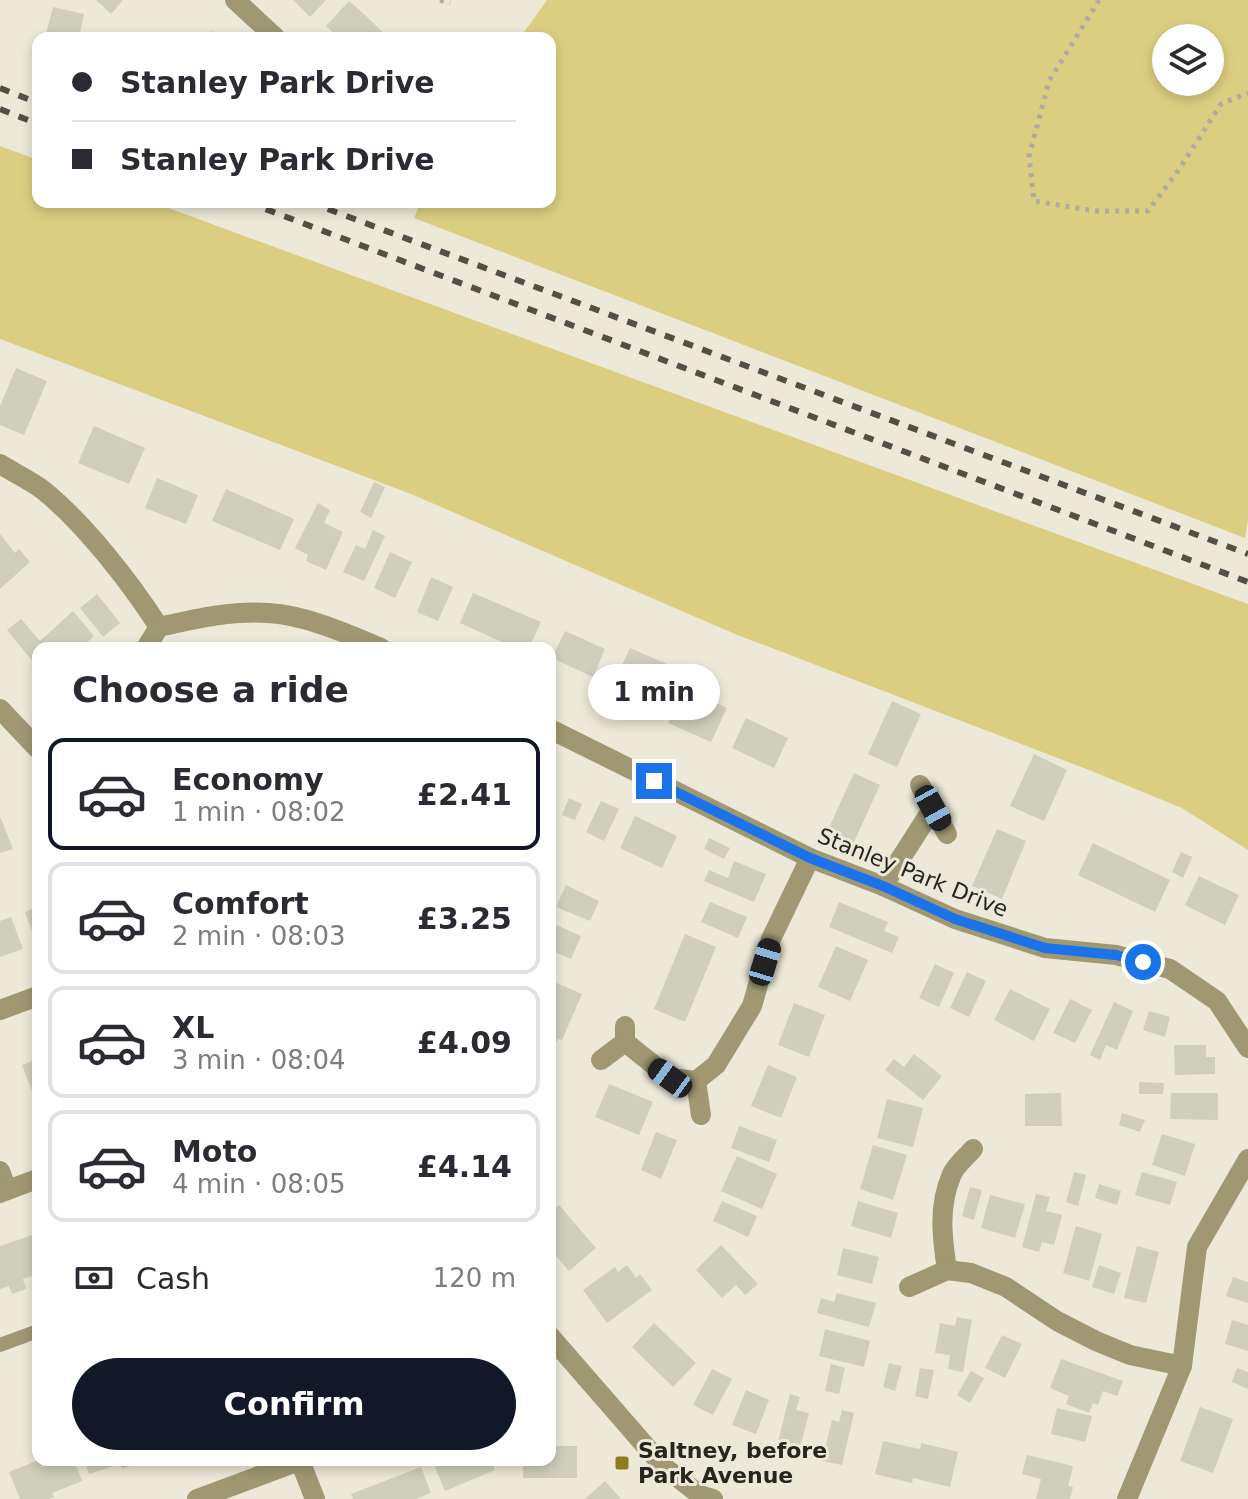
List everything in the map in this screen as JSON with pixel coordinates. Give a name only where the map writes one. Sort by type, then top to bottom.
[{"type":"street","points":[[235,0],[270,32]]},
{"type":"street","points":[[0,464],[42,489],[87,534],[133,587],[159,627]]},
{"type":"street","points":[[150,642],[159,627],[206,616],[271,613],[324,625],[366,642]]},
{"type":"street","points":[[0,709],[32,743]]},
{"type":"street","name":"Stanley Park Drive","points":[[556,732],[810,858],[883,886],[955,919],[1045,948],[1116,955],[1170,969],[1217,1001],[1248,1048]]},
{"type":"street","points":[[920,785],[947,834]]},
{"type":"street","points":[[883,886],[933,808]]},
{"type":"street","points":[[601,1060],[625,1034],[670,1078],[696,1081],[716,1065],[752,1006],[771,939],[810,858]]},
{"type":"street","points":[[0,1010],[32,998]]},
{"type":"street","points":[[696,1081],[701,1115]]},
{"type":"street","points":[[947,1270],[941,1223],[946,1196],[953,1172],[973,1149]]},
{"type":"street","points":[[1127,1499],[1182,1366],[1197,1247],[1248,1159]]},
{"type":"street","points":[[0,1171],[4,1192],[32,1182]]},
{"type":"street","points":[[909,1287],[947,1270],[971,1273],[1006,1287],[1057,1321],[1096,1341],[1130,1355],[1182,1366]]},
{"type":"street","points":[[556,1346],[663,1466],[704,1498]]},
{"type":"street","points":[[197,1499],[287,1466]]},
{"type":"street","points":[[303,1466],[315,1499]]},
{"type":"lane","points":[[0,1345],[32,1333]]},
{"type":"path","points":[[440,0],[450,3]]},
{"type":"path","points":[[1099,0],[1049,81],[1029,156],[1034,201],[1095,211],[1148,211],[1221,104],[1248,93]]},
{"type":"shaded area","points":[[547,0],[1248,0],[1248,520],[1245,538],[414,218],[418,208],[556,208],[556,32],[524,32]]},
{"type":"shaded area","points":[[0,146],[32,158],[32,208],[168,208],[1248,604],[1248,850],[1182,808],[735,634],[411,494],[0,339]]},
{"type":"building","points":[[96,0],[123,0],[111,14]]},
{"type":"building","points":[[293,0],[326,0],[310,17]]},
{"type":"building","points":[[349,1],[383,32],[332,32],[326,26]]},
{"type":"building","points":[[53,7],[84,14],[80,32],[47,32]]},
{"type":"building","points":[[16,368],[47,381],[24,435],[0,425],[0,406]]},
{"type":"building","points":[[94,426],[145,448],[129,484],[78,463]]},
{"type":"building","points":[[157,478],[198,495],[186,524],[145,508]]},
{"type":"building","points":[[374,482],[385,487],[371,518],[360,512]]},
{"type":"building","points":[[226,489],[294,519],[280,550],[212,521]]},
{"type":"building","points":[[318,503],[330,510],[324,523],[343,532],[326,570],[306,561],[308,555],[295,548]]},
{"type":"building","points":[[373,530],[385,536],[364,581],[343,572],[356,545],[365,549]]},
{"type":"building","points":[[0,534],[15,553],[19,549],[30,562],[0,589]]},
{"type":"building","points":[[390,552],[412,562],[395,598],[374,588]]},
{"type":"building","points":[[431,577],[453,587],[438,621],[417,612]]},
{"type":"building","points":[[473,593],[541,622],[532,642],[502,642],[460,623]]},
{"type":"building","points":[[97,594],[120,623],[103,637],[80,608]]},
{"type":"building","points":[[73,611],[94,636],[88,642],[32,642],[32,661],[7,630],[21,619],[40,641]]},
{"type":"building","points":[[565,631],[605,649],[593,677],[556,660],[556,650]]},
{"type":"building","points":[[630,648],[672,666],[658,697],[616,678]]},
{"type":"building","points":[[684,688],[727,708],[711,742],[668,723]]},
{"type":"building","points":[[892,701],[921,714],[897,767],[868,754]]},
{"type":"building","points":[[746,718],[788,738],[774,768],[732,748]]},
{"type":"building","points":[[1034,754],[1067,770],[1044,821],[1010,806]]},
{"type":"building","points":[[854,773],[880,785],[853,844],[827,832]]},
{"type":"building","points":[[569,798],[582,804],[575,820],[562,815]]},
{"type":"building","points":[[601,801],[619,809],[604,841],[586,832]]},
{"type":"building","points":[[0,816],[13,849],[0,853]]},
{"type":"building","points":[[635,816],[677,836],[662,868],[620,848]]},
{"type":"building","points":[[997,829],[1026,841],[1002,899],[972,886]]},
{"type":"building","points":[[709,838],[730,848],[724,859],[704,849]]},
{"type":"building","points":[[1093,843],[1170,880],[1155,912],[1078,875]]},
{"type":"building","points":[[1181,852],[1192,857],[1183,878],[1172,872]]},
{"type":"building","points":[[734,861],[766,874],[754,902],[704,881],[709,870],[728,878]]},
{"type":"building","points":[[1199,876],[1239,895],[1225,925],[1185,905]]},
{"type":"building","points":[[566,885],[599,901],[590,921],[556,907]]},
{"type":"building","points":[[710,902],[747,917],[738,938],[701,922]]},
{"type":"building","points":[[839,902],[888,922],[884,931],[899,937],[892,953],[829,927]]},
{"type":"building","points":[[32,909],[32,931],[25,912]]},
{"type":"building","points":[[11,917],[23,949],[0,957],[0,921]]},
{"type":"building","points":[[556,925],[581,936],[571,959],[556,953]]},
{"type":"building","points":[[685,934],[716,947],[685,1022],[654,1009]]},
{"type":"building","points":[[836,946],[868,960],[850,1001],[818,987]]},
{"type":"building","points":[[935,964],[954,973],[939,1007],[919,998]]},
{"type":"building","points":[[967,972],[986,981],[969,1017],[950,1008]]},
{"type":"building","points":[[556,983],[582,994],[562,1040],[558,1039],[556,1044]]},
{"type":"building","points":[[1010,989],[1050,1009],[1034,1041],[994,1020]]},
{"type":"building","points":[[1070,999],[1092,1010],[1075,1043],[1053,1033]]},
{"type":"building","points":[[1114,1002],[1133,1011],[1117,1050],[1106,1045],[1100,1060],[1090,1055]]},
{"type":"building","points":[[794,1003],[825,1015],[809,1057],[778,1045]]},
{"type":"building","points":[[1149,1011],[1170,1017],[1165,1037],[1143,1030]]},
{"type":"building","points":[[1174,1045],[1206,1045],[1206,1057],[1215,1057],[1215,1074],[1175,1075]]},
{"type":"building","points":[[914,1054],[942,1076],[923,1100],[885,1070],[894,1059],[904,1067]]},
{"type":"building","points":[[32,1061],[32,1091],[22,1065]]},
{"type":"building","points":[[768,1065],[797,1077],[781,1118],[751,1106]]},
{"type":"building","points":[[1139,1082],[1164,1083],[1163,1094],[1139,1094]]},
{"type":"building","points":[[609,1084],[653,1102],[639,1135],[595,1117]]},
{"type":"building","points":[[1061,1093],[1062,1126],[1025,1126],[1025,1094]]},
{"type":"building","points":[[1171,1093],[1218,1093],[1218,1120],[1170,1119]]},
{"type":"building","points":[[887,1099],[923,1108],[913,1147],[877,1138]]},
{"type":"building","points":[[1122,1113],[1145,1120],[1140,1132],[1119,1125]]},
{"type":"building","points":[[739,1126],[777,1140],[769,1162],[731,1148]]},
{"type":"building","points":[[656,1132],[677,1140],[661,1179],[641,1170]]},
{"type":"building","points":[[1162,1134],[1195,1144],[1185,1176],[1152,1165]]},
{"type":"building","points":[[873,1145],[907,1155],[893,1200],[860,1189]]},
{"type":"building","points":[[737,1156],[777,1174],[762,1209],[721,1191]]},
{"type":"building","points":[[1074,1172],[1086,1175],[1078,1206],[1066,1202]]},
{"type":"building","points":[[1142,1172],[1177,1182],[1170,1205],[1135,1195]]},
{"type":"building","points":[[1099,1184],[1121,1191],[1117,1205],[1095,1198]]},
{"type":"building","points":[[970,1187],[982,1190],[974,1220],[962,1216]]},
{"type":"building","points":[[1036,1194],[1050,1197],[1046,1211],[1062,1215],[1054,1245],[1042,1242],[1039,1252],[1022,1247]]},
{"type":"building","points":[[990,1195],[1025,1204],[1015,1238],[981,1228]]},
{"type":"building","points":[[722,1201],[757,1216],[748,1237],[713,1221]]},
{"type":"building","points":[[858,1201],[898,1213],[891,1238],[851,1226]]},
{"type":"building","points":[[559,1205],[596,1248],[569,1271],[556,1256],[556,1207]]},
{"type":"building","points":[[1076,1226],[1102,1234],[1089,1281],[1063,1273]]},
{"type":"building","points":[[32,1235],[32,1276],[23,1279],[26,1289],[12,1294],[9,1286],[0,1289],[0,1246]]},
{"type":"building","points":[[721,1245],[758,1284],[745,1295],[736,1285],[722,1298],[696,1270]]},
{"type":"building","points":[[1137,1246],[1159,1252],[1146,1303],[1124,1298]]},
{"type":"building","points":[[843,1248],[879,1257],[872,1284],[837,1275]]},
{"type":"building","points":[[627,1265],[636,1278],[640,1274],[652,1290],[607,1323],[583,1290],[615,1267],[618,1272]]},
{"type":"building","points":[[1099,1265],[1121,1273],[1114,1294],[1092,1287]]},
{"type":"building","points":[[1233,1277],[1248,1282],[1248,1303],[1226,1296]]},
{"type":"building","points":[[837,1293],[876,1303],[869,1327],[817,1313],[821,1298],[834,1302]]},
{"type":"building","points":[[957,1317],[972,1320],[963,1372],[948,1369],[950,1355],[935,1353],[940,1323],[955,1326]]},
{"type":"building","points":[[1232,1320],[1248,1325],[1248,1351],[1225,1344]]},
{"type":"building","points":[[654,1323],[696,1363],[673,1387],[632,1347]]},
{"type":"building","points":[[825,1329],[870,1341],[864,1367],[819,1356]]},
{"type":"building","points":[[1002,1335],[1022,1344],[1005,1378],[985,1368]]},
{"type":"building","points":[[1061,1359],[1123,1381],[1117,1396],[1103,1391],[1098,1405],[1093,1403],[1089,1413],[1066,1404],[1069,1396],[1050,1388]]},
{"type":"building","points":[[889,1363],[902,1366],[895,1391],[883,1387]]},
{"type":"building","points":[[831,1364],[845,1368],[839,1394],[825,1391]]},
{"type":"building","points":[[920,1368],[934,1370],[928,1399],[915,1396]]},
{"type":"building","points":[[1237,1368],[1248,1372],[1248,1389],[1232,1382]]},
{"type":"building","points":[[712,1369],[732,1379],[713,1415],[693,1405]]},
{"type":"building","points":[[971,1371],[984,1378],[970,1403],[957,1395]]},
{"type":"building","points":[[746,1390],[769,1400],[756,1434],[732,1425]]},
{"type":"building","points":[[790,1394],[800,1397],[796,1410],[809,1413],[799,1452],[777,1446]]},
{"type":"building","points":[[1200,1407],[1233,1419],[1213,1473],[1180,1461]]},
{"type":"building","points":[[1057,1408],[1092,1416],[1085,1442],[1051,1434]]},
{"type":"building","points":[[842,1410],[854,1413],[842,1465],[822,1461],[832,1420],[839,1422]]},
{"type":"building","points":[[883,1441],[920,1449],[921,1443],[958,1452],[950,1487],[913,1478],[912,1483],[875,1474]]},
{"type":"building","points":[[556,1446],[577,1446],[577,1478],[523,1478],[523,1466],[556,1466]]},
{"type":"building","points":[[1027,1455],[1073,1466],[1068,1486],[1073,1487],[1070,1499],[1036,1499],[1041,1479],[1022,1474]]},
{"type":"building","points":[[32,1463],[32,1466],[42,1467],[76,1466],[82,1481],[52,1493],[54,1497],[49,1499],[20,1499],[9,1472]]},
{"type":"building","points":[[86,1466],[114,1466],[89,1474]]},
{"type":"building","points":[[435,1466],[493,1466],[495,1470],[445,1491]]},
{"type":"building","points":[[421,1467],[431,1493],[416,1499],[353,1499],[351,1494]]},
{"type":"building","points":[[605,1481],[621,1499],[585,1499]]},
{"type":"railway","points":[[0,88],[32,101]]},
{"type":"railway","points":[[0,109],[32,122]]},
{"type":"railway","points":[[263,208],[1248,582]]},
{"type":"railway","points":[[325,208],[1248,554]]},
{"type":"place","name":"Saltney, before Park Avenue","points":[[622,1463]]},
{"type":"route","points":[[654,781],[810,858],[883,886],[955,919],[1045,948],[1116,955],[1143,962]]}]
